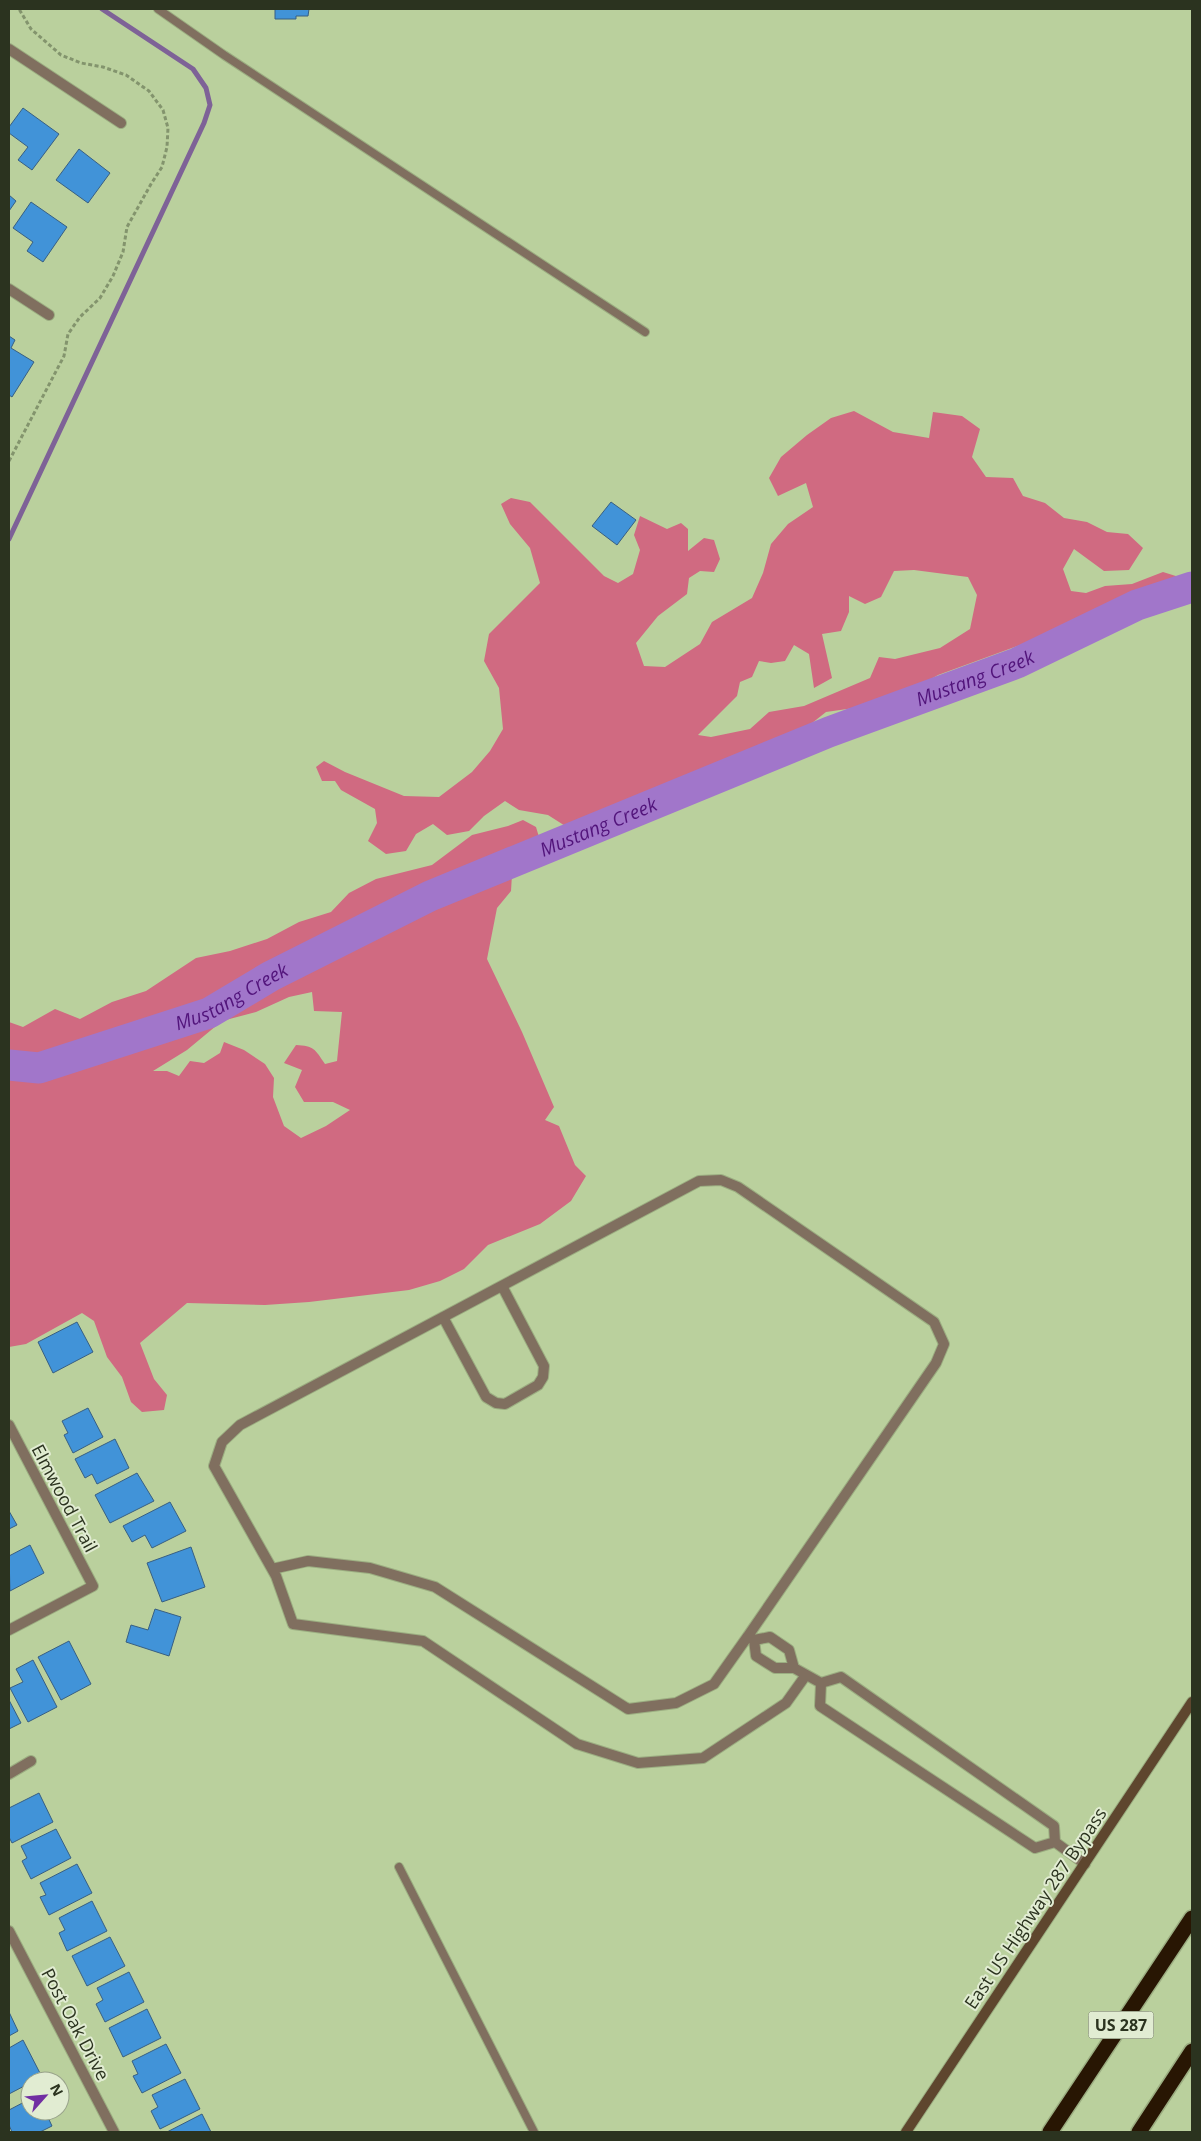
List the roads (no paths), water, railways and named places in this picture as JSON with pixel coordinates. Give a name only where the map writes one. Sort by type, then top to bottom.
[{"type":"highway","name":"US 287","points":[[1050,2132],[1192,1918]]},
{"type":"highway","points":[[1139,2132],[1192,2051]]},
{"type":"main road","name":"East US Highway 287 Bypass","points":[[906,2132],[1192,1702]]},
{"type":"street","points":[[9,49],[121,123]]},
{"type":"street","points":[[9,289],[49,314]]},
{"type":"street","points":[[272,1569],[308,1561],[370,1568],[435,1587],[628,1709],[676,1703],[714,1684],[751,1638],[936,1364],[944,1344],[934,1322],[738,1187],[721,1180],[699,1181],[240,1425],[222,1442],[214,1466],[272,1569],[294,1624],[423,1641],[578,1744],[638,1763],[703,1758],[786,1703],[806,1675]]},
{"type":"street","points":[[443,1317],[486,1398],[496,1403],[505,1404],[538,1385],[543,1377],[544,1366],[502,1286]]},
{"type":"street","name":"Elmwood Trail","points":[[9,1425],[93,1586],[9,1630]]},
{"type":"street","points":[[751,1638],[770,1637],[789,1650],[794,1668]]},
{"type":"street","points":[[751,1638],[756,1656],[775,1668],[794,1668],[821,1683],[841,1677],[1054,1826],[1055,1842],[1084,1864]]},
{"type":"street","points":[[821,1683],[820,1706],[1035,1848],[1055,1842]]},
{"type":"street","points":[[9,1774],[31,1762]]},
{"type":"street","name":"Post Oak Drive","points":[[9,1931],[114,2132]]},
{"type":"lane","points":[[158,9],[232,61],[645,332]]},
{"type":"lane","points":[[399,1867],[534,2132]]},
{"type":"waterway","points":[[9,539],[204,123],[210,105],[206,88],[193,69],[102,9]]},
{"type":"waterway","name":"Mustang Creek","points":[[9,1065],[39,1068],[209,1013],[271,976],[430,896],[829,732],[1017,663],[1137,605],[1192,587]]}]
